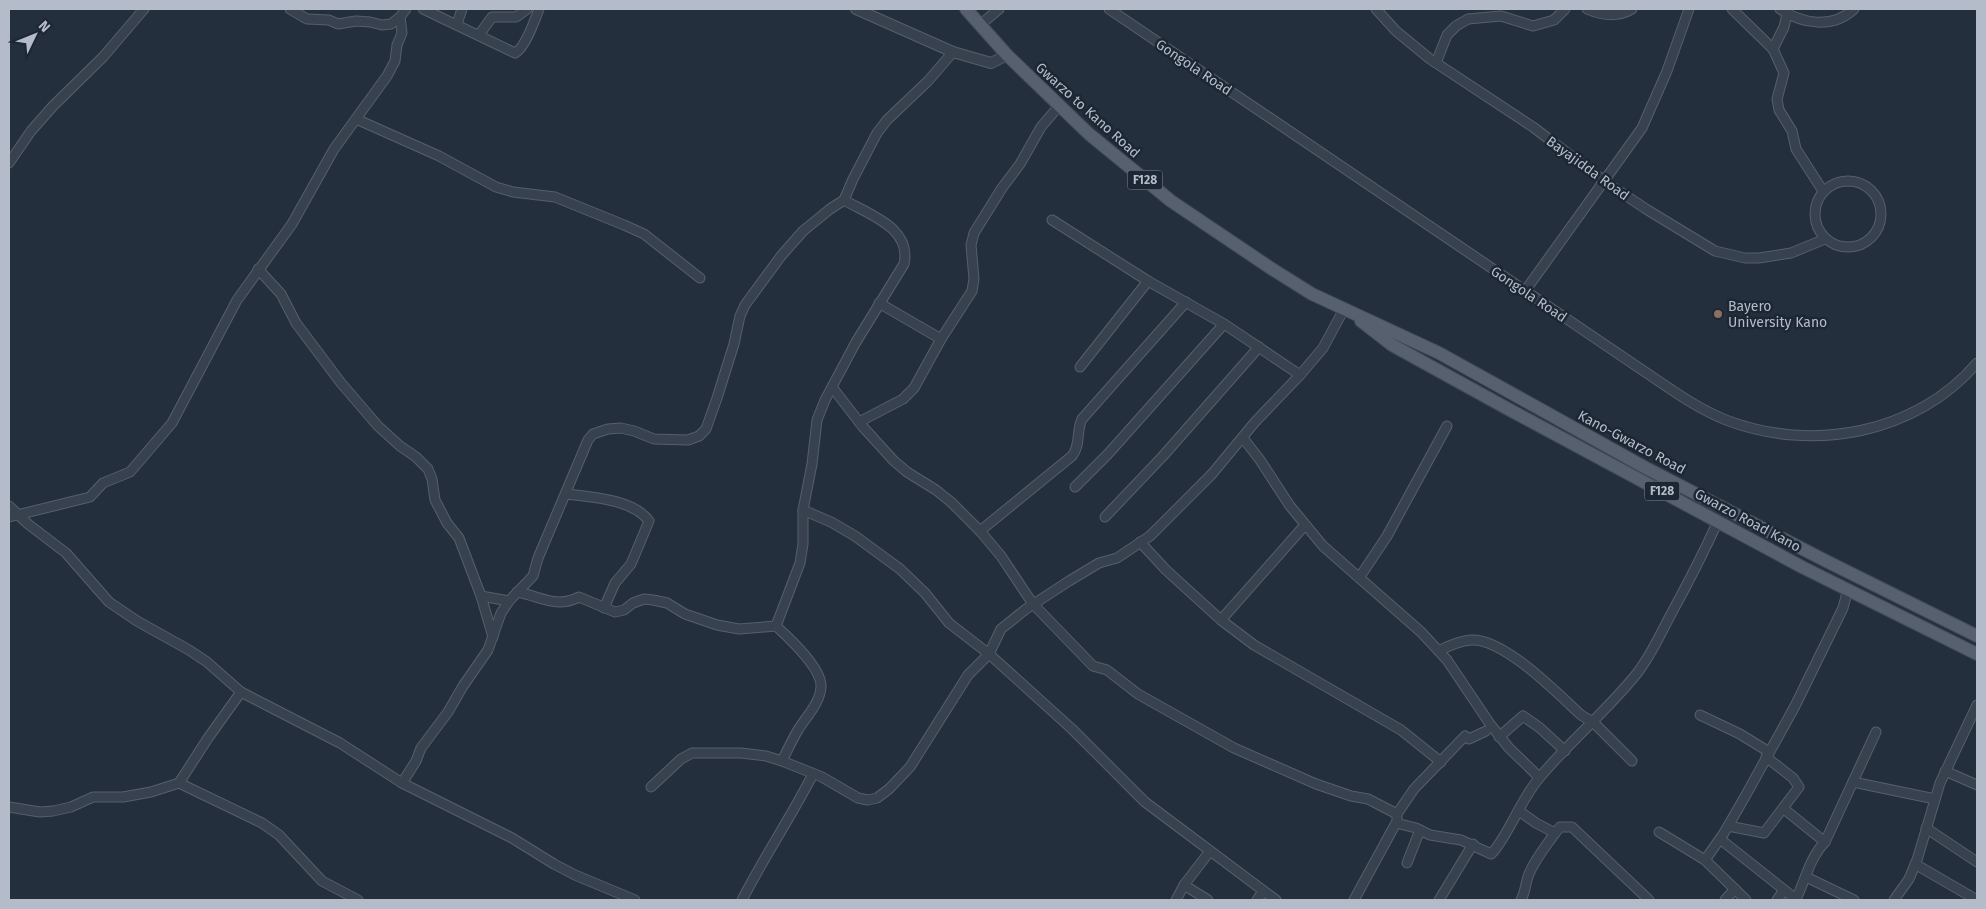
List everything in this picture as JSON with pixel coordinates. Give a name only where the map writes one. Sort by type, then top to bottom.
[{"type":"main road","name":"Gwarzo to Kano Road","points":[[966,9],[1007,55],[1059,106],[1132,169],[1200,222],[1312,294],[1349,312]]},
{"type":"main road","name":"Gwarzo Road Kano","points":[[1349,312],[1392,344],[1887,611],[1977,654]]},
{"type":"main road","name":"Kano-Gwarzo Road","points":[[1349,312],[1379,324],[1439,353],[1655,472],[1833,565],[1977,636]]},
{"type":"street","points":[[9,163],[31,131],[53,106],[103,57],[144,9]]},
{"type":"street","points":[[290,9],[307,19],[329,20],[338,24],[356,21],[382,25],[391,24],[400,18],[406,9]]},
{"type":"street","points":[[423,9],[515,53],[518,52],[539,9]]},
{"type":"street","points":[[457,24],[462,9]]},
{"type":"street","points":[[478,35],[492,17],[516,17],[527,9]]},
{"type":"street","points":[[856,9],[953,52],[991,63],[1007,55]]},
{"type":"street","points":[[980,25],[999,9]]},
{"type":"street","name":"Gongola Road","points":[[1109,9],[1657,380],[1705,410],[1745,427],[1773,432],[1818,436],[1875,428],[1925,408],[1967,375],[1977,363]]},
{"type":"street","name":"Bayajidda Road","points":[[1376,9],[1410,45],[1533,127],[1604,181],[1715,251],[1745,258],[1775,256],[1791,253],[1825,239]]},
{"type":"street","points":[[1436,63],[1447,35],[1456,26],[1468,19],[1501,16],[1533,26],[1554,20],[1565,9]]},
{"type":"street","points":[[1587,9],[1605,14],[1621,14],[1632,9]]},
{"type":"street","points":[[1525,291],[1642,128],[1657,97],[1689,9]]},
{"type":"street","points":[[1732,9],[1773,49],[1784,73],[1777,99],[1779,110],[1792,130],[1796,149],[1823,191]]},
{"type":"street","points":[[1773,49],[1784,27],[1783,11],[1813,22],[1834,22],[1854,9]]},
{"type":"street","points":[[9,517],[90,497],[103,484],[130,472],[178,415],[237,300],[302,208],[334,150],[387,76],[395,61],[397,45],[402,33],[400,18]]},
{"type":"street","points":[[402,783],[416,761],[421,748],[448,712],[488,650],[494,638],[501,613],[509,601],[533,576],[538,558],[588,440],[593,434],[600,431],[621,428],[654,439],[688,440],[699,436],[706,429],[745,305],[781,256],[803,231],[844,200],[877,134],[887,120],[928,81],[953,52]]},
{"type":"street","points":[[858,422],[903,398],[914,388],[941,339],[972,291],[974,279],[971,245],[974,233],[1002,188],[1020,164],[1041,127],[1059,106]]},
{"type":"street","points":[[356,119],[439,156],[496,187],[513,192],[555,197],[624,224],[651,239],[700,278]]},
{"type":"street","points":[[1842,180],[1864,184],[1873,191],[1879,201],[1882,212],[1876,233],[1868,241],[1858,246],[1846,247],[1836,245],[1825,239],[1815,221],[1817,200],[1823,191],[1832,184],[1842,180]]},
{"type":"street","points":[[776,626],[800,563],[803,544],[803,510],[812,464],[817,420],[832,387],[879,303],[904,264],[905,247],[901,238],[893,229],[844,200]]},
{"type":"street","points":[[1052,220],[1148,281],[1224,324],[1300,375]]},
{"type":"street","points":[[258,269],[281,294],[296,323],[341,383],[382,431],[416,457],[428,469],[432,479],[435,500],[447,523],[459,538],[481,596],[494,638]]},
{"type":"street","points":[[1080,367],[1148,281]]},
{"type":"street","points":[[980,531],[1072,456],[1077,450],[1078,430],[1082,419],[1186,302]]},
{"type":"street","points":[[879,303],[941,339]]},
{"type":"street","points":[[651,787],[681,760],[692,753],[741,753],[766,756],[782,761],[822,777],[858,798],[868,800],[877,798],[889,789],[910,767],[968,675],[989,654],[1001,629],[1033,604],[1099,563],[1117,558],[1140,542],[1178,508],[1300,375],[1323,348],[1349,312]]},
{"type":"street","points":[[1075,487],[1115,447],[1224,324]]},
{"type":"street","points":[[1105,517],[1169,449],[1259,347]]},
{"type":"street","points":[[832,387],[858,422],[906,472],[944,496],[980,531],[1002,556],[1033,604],[1093,666],[1107,670],[1138,694],[1234,748],[1316,784],[1351,796],[1368,799],[1397,818],[1430,835],[1461,840],[1491,854],[1500,843],[1523,801],[1539,777],[1631,680],[1656,644],[1696,569],[1718,521]]},
{"type":"street","points":[[1359,578],[1387,536],[1447,426]]},
{"type":"street","points":[[1243,438],[1290,506],[1322,546],[1421,632],[1439,651],[1459,676],[1499,737],[1539,777]]},
{"type":"street","points":[[566,494],[601,499],[630,506],[640,511],[649,521],[631,564],[615,583],[604,608]]},
{"type":"street","points":[[9,506],[66,553],[109,602],[137,621],[207,662],[241,692],[340,743],[402,783],[512,838],[574,875],[632,900]]},
{"type":"street","points":[[803,510],[831,522],[855,536],[900,569],[916,583],[949,623],[989,654],[1096,752],[1145,802],[1276,900]]},
{"type":"street","points":[[1221,620],[1305,524]]},
{"type":"street","points":[[1140,542],[1166,570],[1221,620],[1254,645],[1401,730],[1441,762]]},
{"type":"street","points":[[1705,860],[1728,826],[1795,706],[1843,608],[1848,589]]},
{"type":"street","points":[[518,592],[559,603],[568,602],[579,597],[616,612],[644,599],[653,600],[667,603],[684,614],[717,625],[739,628],[776,626],[792,641],[816,671],[821,686],[811,712],[798,730],[782,761]]},
{"type":"street","points":[[481,596],[509,601]]},
{"type":"street","points":[[1439,651],[1448,646],[1470,640],[1500,647],[1581,715],[1593,722],[1632,761]]},
{"type":"street","points":[[9,807],[40,812],[53,811],[71,807],[93,797],[123,797],[151,792],[179,783],[241,692]]},
{"type":"street","points":[[1894,900],[1909,879],[1945,771],[1977,705]]},
{"type":"street","points":[[1700,715],[1740,734],[1767,754],[1799,787],[1764,833],[1728,826]]},
{"type":"street","points":[[1499,737],[1523,716],[1540,728],[1565,751]]},
{"type":"street","points":[[1354,900],[1414,789],[1465,736],[1469,739],[1486,731]]},
{"type":"street","points":[[1720,839],[1797,900],[1819,848],[1824,842],[1876,732]]},
{"type":"street","points":[[1945,771],[1977,785]]},
{"type":"street","points":[[742,900],[813,774]]},
{"type":"street","points":[[1853,782],[1935,799]]},
{"type":"street","points":[[179,783],[262,823],[279,834],[322,881],[358,900]]},
{"type":"street","points":[[1784,809],[1824,842]]},
{"type":"street","points":[[1519,811],[1555,833]]},
{"type":"street","points":[[1521,900],[1526,891],[1526,881],[1530,871],[1560,827],[1572,827],[1648,900]]},
{"type":"street","points":[[1926,828],[1977,862]]},
{"type":"street","points":[[1407,864],[1420,830]]},
{"type":"street","points":[[1659,832],[1705,860],[1746,900]]},
{"type":"street","points":[[1439,900],[1473,844]]},
{"type":"street","points":[[1176,900],[1184,885],[1210,852]]},
{"type":"street","points":[[1915,864],[1977,900]]},
{"type":"street","points":[[1806,877],[1854,900]]},
{"type":"street","points":[[1184,885],[1208,900]]},
{"type":"street","points":[[1725,900],[1735,889]]},
{"type":"street","points":[[1777,900],[1784,890]]},
{"type":"street","points":[[1256,900],[1263,891]]},
{"type":"place","name":"Bayero University Kano","points":[[1718,314]]}]
